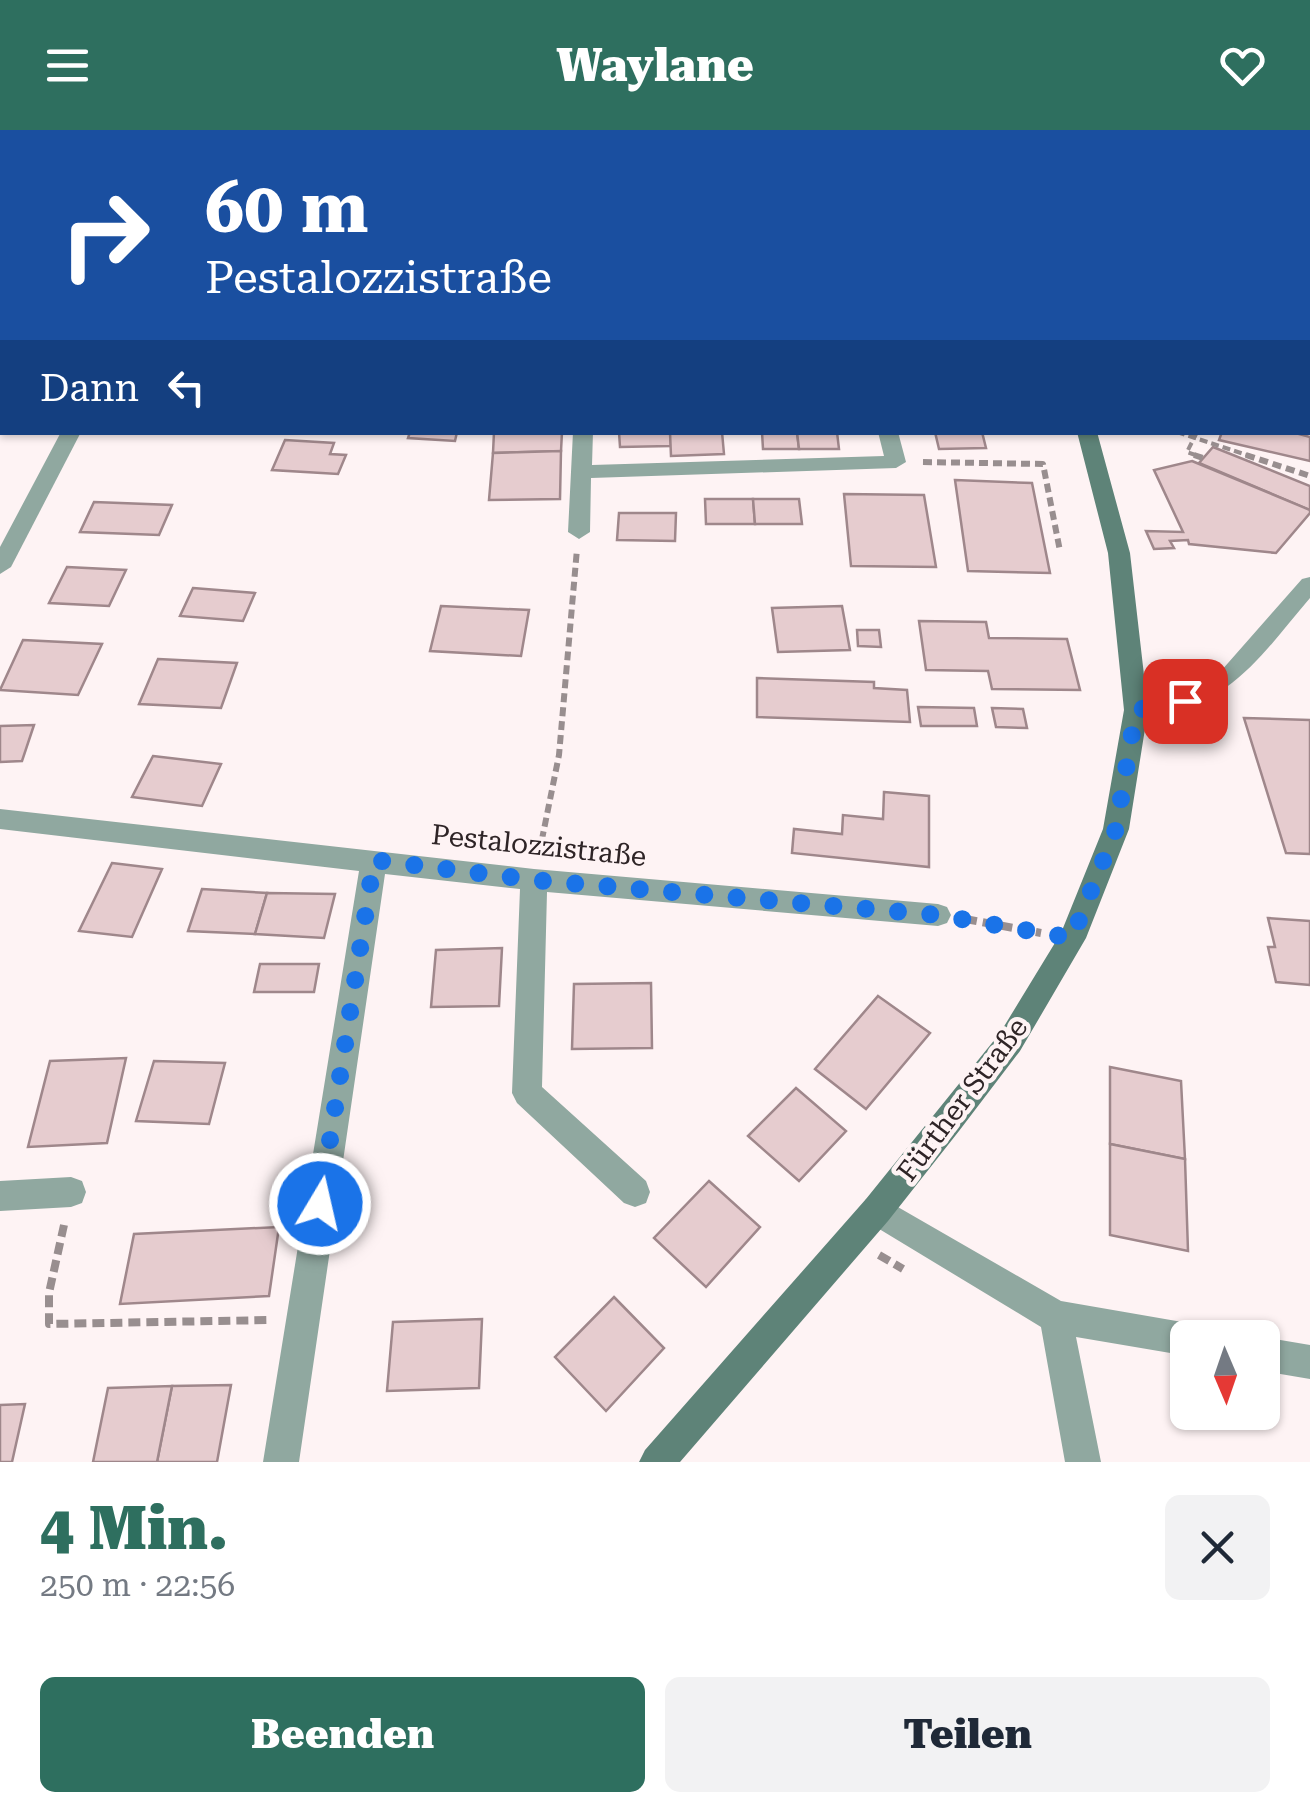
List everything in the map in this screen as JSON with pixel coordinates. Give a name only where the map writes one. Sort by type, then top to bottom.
[{"type":"main road","name":"Fürther Straße","points":[[656,1462],[877,1210],[1010,1042],[1072,938],[1116,829],[1136,710],[1119,554],[1088,435]]},
{"type":"street","points":[[0,567],[69,435]]},
{"type":"street","points":[[579,532],[583,435]]},
{"type":"street","points":[[582,472],[896,462],[889,435]]},
{"type":"street","points":[[1136,710],[1185,701],[1229,677],[1310,584]]},
{"type":"street","name":"Pestalozzistraße","points":[[0,820],[534,880],[938,915]]},
{"type":"street","points":[[281,1462],[374,860]]},
{"type":"street","points":[[534,880],[527,1094],[634,1192]]},
{"type":"street","points":[[0,1196],[72,1192]]},
{"type":"street","points":[[877,1210],[1056,1317],[1170,1337]]},
{"type":"street","points":[[1056,1317],[1083,1462]]},
{"type":"street","points":[[1280,1357],[1310,1362]]},
{"type":"path","points":[[1203,458],[1187,452],[1196,435],[1310,476]]},
{"type":"path","points":[[896,462],[1043,464],[1060,551]]},
{"type":"path","points":[[534,880],[559,755],[579,532]]},
{"type":"path","points":[[938,915],[1072,938]]},
{"type":"path","points":[[72,1192],[49,1292],[49,1324],[302,1319]]},
{"type":"path","points":[[865,1262],[880,1255],[912,1274]]},
{"type":"building","points":[[409,435],[456,435],[455,441],[408,438]]},
{"type":"building","points":[[494,435],[562,435],[561,451],[493,453]]},
{"type":"building","points":[[619,435],[670,435],[671,446],[620,447]]},
{"type":"building","points":[[670,435],[722,435],[724,454],[671,456]]},
{"type":"building","points":[[762,435],[797,435],[799,449],[763,449]]},
{"type":"building","points":[[797,435],[837,435],[839,449],[799,449]]},
{"type":"building","points":[[936,435],[983,435],[986,448],[939,449]]},
{"type":"building","points":[[1221,435],[1303,435],[1310,437],[1310,461],[1219,440]]},
{"type":"building","points":[[285,440],[334,443],[330,454],[346,455],[338,474],[272,470]]},
{"type":"building","points":[[1213,447],[1310,486],[1310,510],[1199,463]]},
{"type":"building","points":[[561,451],[560,499],[489,500],[493,453]]},
{"type":"building","points":[[1192,461],[1310,513],[1276,553],[1189,544],[1188,540],[1170,541],[1174,548],[1154,549],[1146,531],[1183,532],[1154,470]]},
{"type":"building","points":[[955,480],[1032,483],[1050,573],[968,571]]},
{"type":"building","points":[[844,494],[924,495],[936,567],[851,566]]},
{"type":"building","points":[[705,499],[753,499],[755,524],[706,524]]},
{"type":"building","points":[[753,499],[799,499],[802,524],[755,524]]},
{"type":"building","points":[[94,502],[172,505],[159,535],[80,532]]},
{"type":"building","points":[[619,513],[676,513],[675,541],[617,540]]},
{"type":"building","points":[[67,567],[126,570],[109,606],[49,603]]},
{"type":"building","points":[[193,588],[255,593],[243,621],[180,616]]},
{"type":"building","points":[[441,606],[529,610],[521,656],[430,651]]},
{"type":"building","points":[[842,606],[850,650],[778,652],[772,608]]},
{"type":"building","points":[[919,621],[986,622],[989,638],[1067,639],[1080,690],[992,689],[988,671],[926,670]]},
{"type":"building","points":[[857,630],[879,630],[881,647],[858,646]]},
{"type":"building","points":[[23,640],[102,644],[78,695],[0,690]]},
{"type":"building","points":[[158,659],[237,663],[221,708],[139,704]]},
{"type":"building","points":[[757,678],[874,682],[874,688],[907,690],[910,722],[757,717]]},
{"type":"building","points":[[918,707],[974,708],[977,726],[921,726]]},
{"type":"building","points":[[992,708],[1023,709],[1027,728],[996,727]]},
{"type":"building","points":[[1244,718],[1310,720],[1310,854],[1286,853]]},
{"type":"building","points":[[34,725],[22,761],[0,762],[0,726]]},
{"type":"building","points":[[153,756],[221,764],[202,806],[132,797]]},
{"type":"building","points":[[884,792],[929,796],[929,867],[792,853],[794,829],[842,834],[843,815],[883,819]]},
{"type":"building","points":[[112,863],[162,869],[132,937],[79,931]]},
{"type":"building","points":[[202,889],[267,893],[255,934],[188,931]]},
{"type":"building","points":[[267,893],[335,894],[324,938],[255,934]]},
{"type":"building","points":[[1268,918],[1310,921],[1310,985],[1276,982],[1268,947],[1275,947]]},
{"type":"building","points":[[502,948],[499,1006],[431,1007],[436,950]]},
{"type":"building","points":[[260,964],[319,964],[314,992],[254,992]]},
{"type":"building","points":[[651,983],[652,1048],[572,1049],[574,984]]},
{"type":"building","points":[[878,996],[930,1033],[866,1109],[815,1069]]},
{"type":"building","points":[[126,1058],[107,1143],[28,1147],[50,1061]]},
{"type":"building","points":[[154,1061],[225,1063],[209,1124],[136,1121]]},
{"type":"building","points":[[1110,1067],[1181,1081],[1185,1159],[1110,1144]]},
{"type":"building","points":[[796,1088],[846,1131],[799,1181],[748,1136]]},
{"type":"building","points":[[1110,1144],[1185,1159],[1188,1251],[1110,1235]]},
{"type":"building","points":[[709,1181],[760,1227],[706,1287],[654,1238]]},
{"type":"building","points":[[279,1227],[269,1296],[120,1304],[134,1234]]},
{"type":"building","points":[[614,1297],[664,1348],[606,1411],[555,1357]]},
{"type":"building","points":[[482,1319],[479,1388],[387,1391],[393,1322]]},
{"type":"building","points":[[231,1385],[217,1462],[157,1462],[172,1386]]},
{"type":"building","points":[[172,1386],[157,1462],[93,1462],[108,1388]]},
{"type":"building","points":[[25,1404],[12,1462],[0,1462],[0,1405]]},
{"type":"route","points":[[320,1204],[374,860],[534,880],[938,915],[1072,938],[1116,829],[1136,710],[1185,701]]}]
